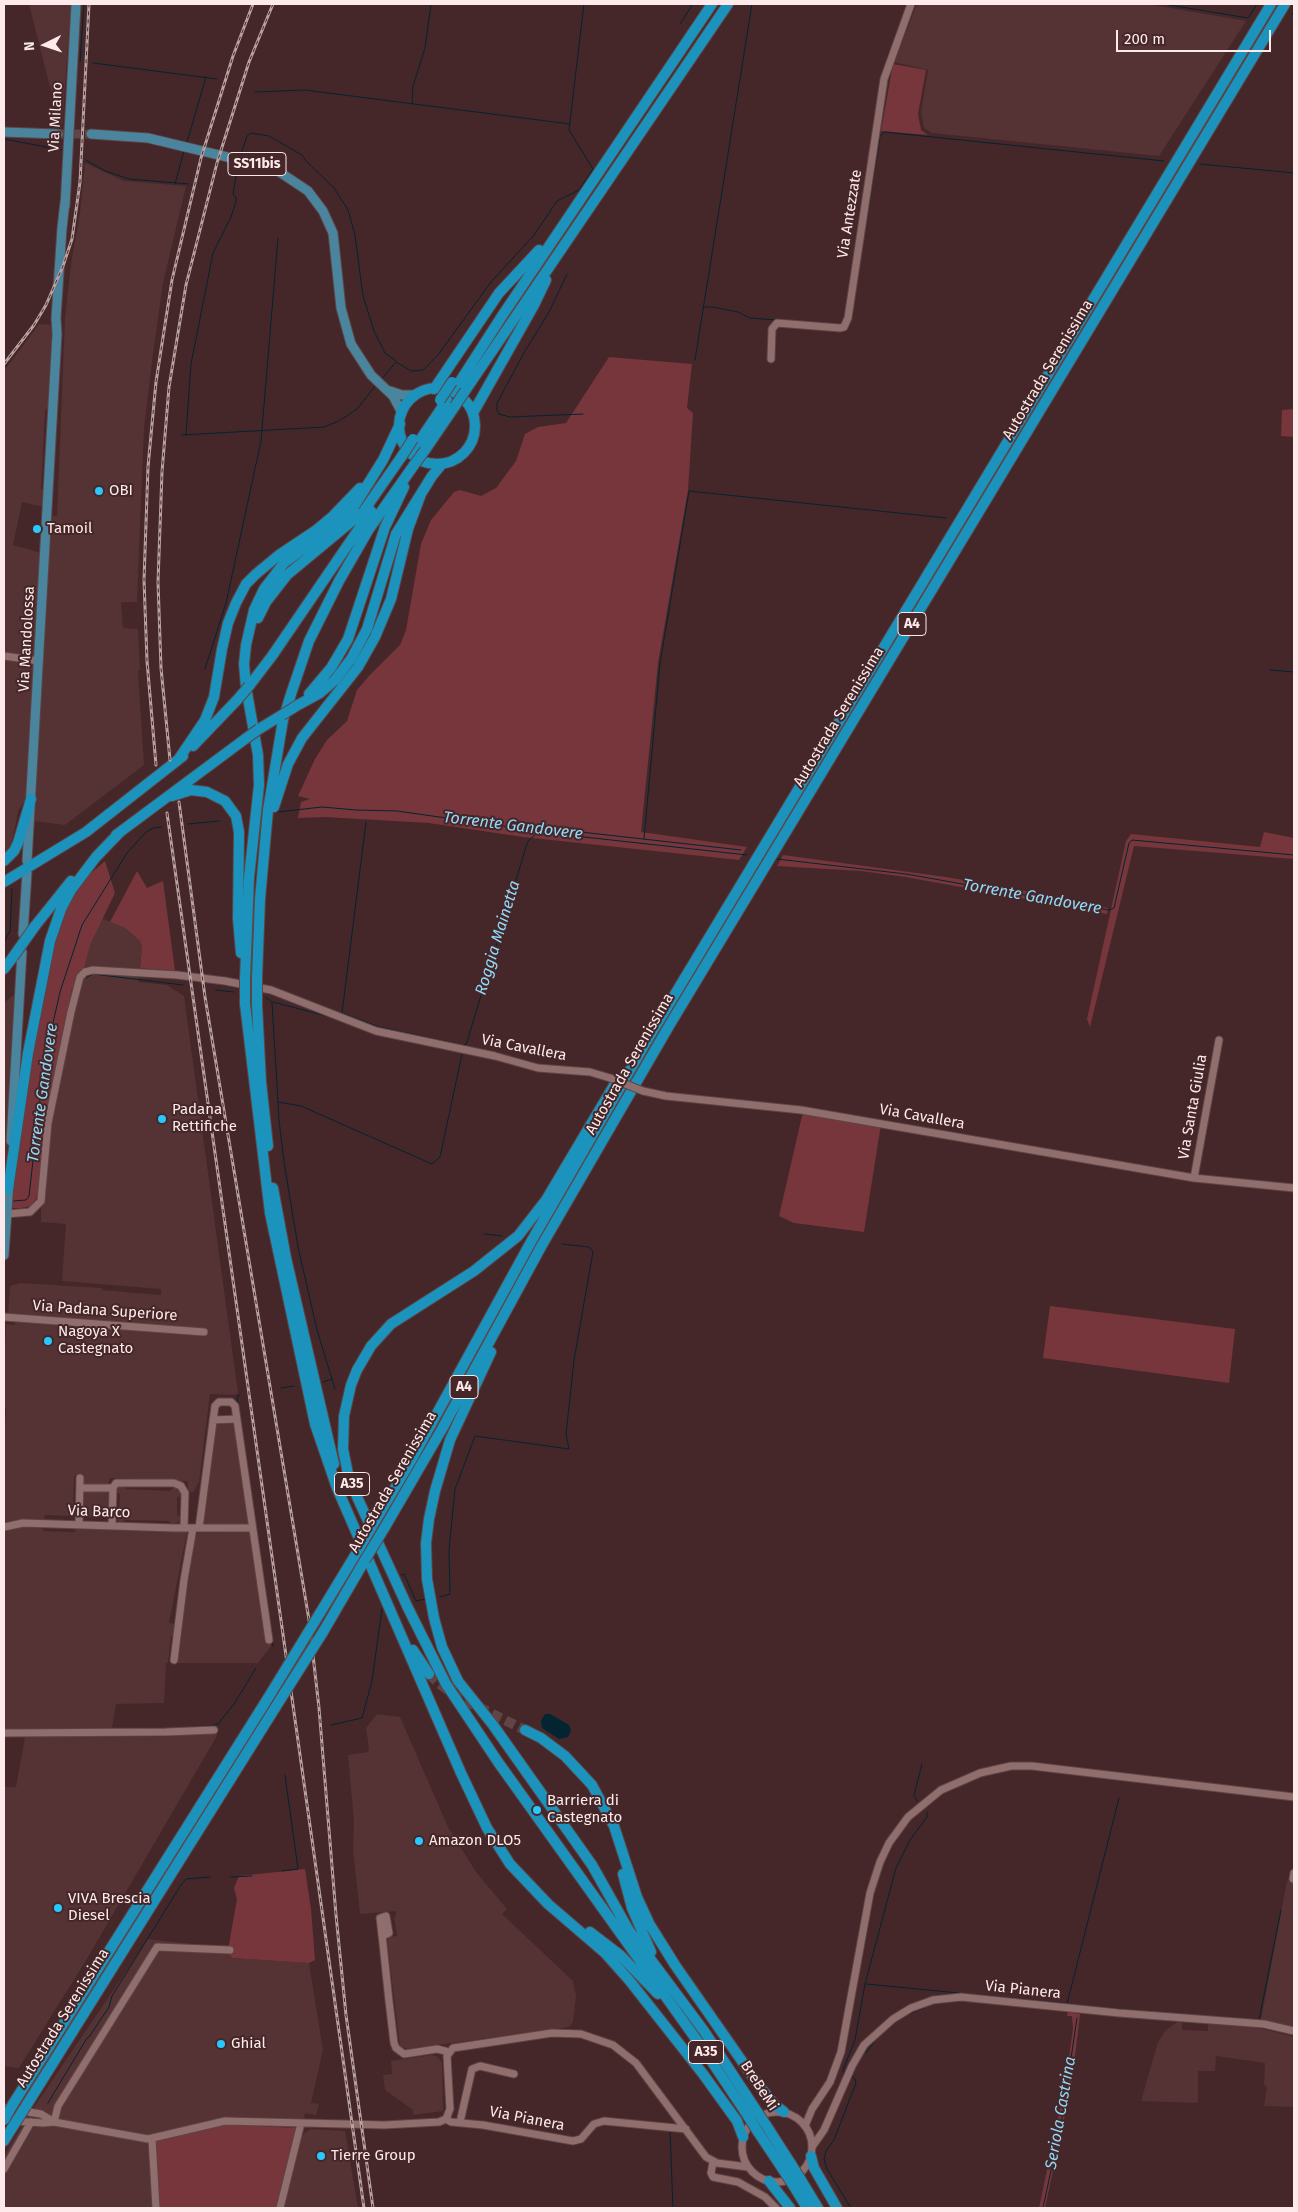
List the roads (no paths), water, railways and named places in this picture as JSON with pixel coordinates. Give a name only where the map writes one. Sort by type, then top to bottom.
[{"type":"highway","points":[[4,880],[48,856],[119,808],[178,760],[249,686],[272,656],[408,460],[502,316],[712,4]]},
{"type":"highway","points":[[458,386],[559,252],[728,4]]},
{"type":"highway","name":"Autostrada Serenissima","points":[[4,2120],[9,2106],[268,1698],[360,1547],[412,1459],[532,1240],[648,1039],[1271,4]]},
{"type":"highway","name":"Autostrada Serenissima","points":[[4,2141],[323,1632],[442,1429],[542,1245],[669,1026],[1284,4]]},
{"type":"highway","points":[[434,388],[499,293],[532,258],[589,186]]},
{"type":"highway","points":[[472,413],[534,305],[559,252]]},
{"type":"highway","points":[[400,424],[403,443],[415,457],[432,464],[442,464],[460,457],[467,450],[475,432],[472,413],[460,396],[448,390],[434,388],[415,395],[402,412],[400,424],[376,471],[348,515],[284,563],[264,589],[254,610],[244,657],[245,676],[259,770],[249,878],[245,1004],[270,1213],[290,1314],[323,1452],[336,1488],[479,1812],[505,1856],[537,1892],[605,1953],[630,1980],[737,2121],[743,2137]]},
{"type":"highway","points":[[245,676],[252,633],[266,602],[277,587],[299,565],[358,518],[408,460]]},
{"type":"highway","points":[[298,705],[326,676],[348,639],[408,460]]},
{"type":"highway","points":[[408,460],[339,581],[309,641],[283,720],[270,795],[262,862],[257,977],[264,1107],[279,1223],[332,1458],[341,1484],[410,1644],[429,1674]]},
{"type":"highway","points":[[4,969],[17,955],[35,926],[82,867],[120,832],[258,729],[320,693],[335,680],[351,659],[367,629],[396,534],[442,464]]},
{"type":"highway","points":[[178,760],[205,720],[214,697],[228,623],[246,584],[279,555],[333,516],[376,471]]},
{"type":"highway","points":[[262,862],[275,802],[288,764],[307,731],[367,655],[385,616],[408,529],[421,494]]},
{"type":"highway","points":[[153,806],[182,792],[200,790],[217,796],[224,801],[236,816],[240,832],[238,932],[245,979]]},
{"type":"highway","points":[[4,861],[18,843],[31,798]]},
{"type":"highway","points":[[8,1189],[28,1053],[50,941],[61,909],[71,890],[96,858],[120,832]]},
{"type":"highway","name":"A35","points":[[648,1039],[615,1083],[546,1200],[518,1236],[474,1271],[396,1320],[371,1346],[357,1370],[351,1385],[344,1416],[343,1440],[347,1468],[358,1499],[446,1684],[504,1770],[665,1987]]},
{"type":"highway","points":[[542,1245],[462,1412],[445,1454],[435,1491],[427,1533],[426,1569],[428,1591],[446,1659],[458,1681],[493,1725],[592,1865],[635,1940],[665,1987]]},
{"type":"highway","points":[[525,1730],[552,1746],[576,1767],[595,1790],[617,1834],[637,1896],[650,1925],[675,1965],[760,2087],[775,2105],[789,2114]]},
{"type":"highway","points":[[608,1813],[630,1902],[640,1930],[654,1957],[704,2031]]},
{"type":"highway","points":[[537,1892],[605,1943],[632,1967],[658,1994],[693,2040],[706,2053]]},
{"type":"highway","name":"BreBeMi","points":[[665,1987],[704,2031],[752,2113],[797,2183],[818,2208]]},
{"type":"highway","name":"BreBeMi","points":[[665,1987],[706,2053],[752,2113]]},
{"type":"highway","points":[[812,2152],[814,2168],[838,2208]]},
{"type":"highway","points":[[769,2182],[790,2208]]},
{"type":"highway","name":"BreBeMi","points":[[797,2183],[806,2208]]},
{"type":"main road","name":"Via Milano","points":[[53,418],[56,318],[65,202],[76,4]]},
{"type":"main road","points":[[4,132],[58,134]]},
{"type":"main road","name":"SS11bis","points":[[91,134],[130,136],[166,142],[267,167],[289,176],[299,183],[316,200],[329,221],[333,233],[341,308],[351,344],[371,374],[389,391],[402,412]]},
{"type":"main road","points":[[389,391],[402,395],[415,395]]},
{"type":"main road","name":"Via Mandolossa","points":[[28,861],[53,418]]},
{"type":"main road","points":[[22,934],[26,874]]},
{"type":"main road","points":[[4,1255],[17,955]]},
{"type":"street","name":"Via Antezzate","points":[[771,359],[772,329],[777,323],[840,328],[844,327],[848,318],[884,79],[911,4]]},
{"type":"street","points":[[4,656],[39,661]]},
{"type":"street","name":"Via Cavallera","points":[[6,1214],[26,1214],[38,1210],[42,1196],[48,1123],[77,984],[85,972],[93,970],[177,975],[271,990],[376,1031],[496,1056],[538,1068],[590,1072],[666,1096],[801,1110],[1194,1178],[1294,1188]]},
{"type":"street","name":"Via Santa Giulia","points":[[1194,1178],[1219,1040]]},
{"type":"street","name":"Via Padana Superiore","points":[[4,1317],[204,1332]]},
{"type":"street","points":[[174,1660],[184,1580],[196,1528],[212,1420],[215,1406],[219,1402],[234,1404],[269,1640]]},
{"type":"street","points":[[212,1420],[237,1419]]},
{"type":"street","points":[[78,1524],[80,1478]]},
{"type":"street","points":[[112,1526],[114,1488],[119,1482],[179,1484],[185,1492],[184,1528]]},
{"type":"street","points":[[80,1488],[114,1488]]},
{"type":"street","name":"Via Barco","points":[[4,1527],[23,1523],[252,1528]]},
{"type":"street","points":[[4,1732],[166,1732],[214,1730]]},
{"type":"street","points":[[805,2126],[812,2109],[830,2082],[841,2052],[870,1892],[878,1867],[889,1843],[902,1826],[920,1806],[941,1790],[980,1772],[1027,1766],[1294,1796]]},
{"type":"street","points":[[388,1920],[386,1916],[380,1918],[396,2048],[404,2054],[437,2049],[449,2052]]},
{"type":"street","points":[[54,2122],[60,2103],[157,1947],[230,1950]]},
{"type":"street","name":"Via Pianera","points":[[769,2182],[787,2181],[802,2172],[855,2059],[869,2039],[884,2025],[902,2013],[933,2000],[961,1997],[1119,2013],[1264,2024],[1294,2031]]},
{"type":"street","points":[[4,2120],[54,2122],[139,2139],[152,2139],[220,2122],[366,2124],[439,2122],[446,2119],[450,2109],[447,2058],[449,2052],[456,2047],[552,2033],[577,2033],[596,2038],[618,2048],[636,2063],[703,2154],[714,2162],[748,2167]]},
{"type":"street","points":[[460,2122],[472,2069],[480,2066],[514,2074]]},
{"type":"street","points":[[9,2106],[42,2114],[54,2122]]},
{"type":"street","points":[[769,2182],[757,2176],[748,2167],[742,2152],[743,2137],[752,2122],[767,2113],[802,2115],[812,2109]]},
{"type":"street","points":[[789,2114],[805,2126],[810,2135],[812,2152]]},
{"type":"street","name":"Via Pianera","points":[[446,2119],[573,2141],[581,2139],[592,2126],[601,2121],[634,2122],[686,2129]]},
{"type":"street","points":[[4,2169],[31,2122]]},
{"type":"street","points":[[280,2208],[301,2123]]},
{"type":"street","points":[[810,2135],[820,2136]]},
{"type":"street","points":[[152,2139],[156,2208]]},
{"type":"street","points":[[730,2164],[742,2152]]},
{"type":"street","points":[[714,2162],[711,2173],[713,2177],[738,2182],[765,2197],[776,2208]]},
{"type":"water","points":[[545,1714],[550,1714],[569,1725],[571,1730],[568,1737],[559,1739],[542,1728],[541,1721]]},
{"type":"waterway","points":[[80,62],[84,4]]},
{"type":"waterway","points":[[412,104],[413,86],[425,48],[431,4]]},
{"type":"waterway","points":[[381,380],[396,362],[411,371],[423,370],[438,355],[491,282],[534,235],[557,201],[579,190],[593,169],[569,130],[584,4]]},
{"type":"waterway","points":[[680,24],[693,4]]},
{"type":"waterway","points":[[695,360],[752,4]]},
{"type":"waterway","points":[[1163,4],[1248,18],[1257,4]]},
{"type":"waterway","points":[[93,63],[217,79]]},
{"type":"waterway","points":[[187,142],[206,77]]},
{"type":"waterway","points":[[255,92],[305,90],[570,124]]},
{"type":"waterway","points":[[855,292],[880,136],[884,132],[1164,161]]},
{"type":"waterway","points":[[240,157],[247,136],[251,133],[269,136],[302,155],[334,188],[348,210],[355,235],[363,296],[374,331],[385,353],[396,361]]},
{"type":"waterway","points":[[4,139],[62,150]]},
{"type":"waterway","points":[[175,184],[184,151]]},
{"type":"waterway","points":[[86,160],[105,171],[129,179],[189,184]]},
{"type":"waterway","points":[[186,435],[191,364],[213,253],[231,217],[236,201],[236,197],[233,195],[238,163]]},
{"type":"waterway","points":[[1200,164],[1294,173]]},
{"type":"waterway","points":[[205,669],[226,603],[261,441],[278,238]]},
{"type":"waterway","points":[[567,274],[549,312],[497,403],[497,410],[499,414],[510,417],[583,414]]},
{"type":"waterway","points":[[703,307],[738,312],[750,318],[776,320]]},
{"type":"waterway","points":[[182,435],[324,427],[339,421],[357,409],[376,385]]},
{"type":"waterway","points":[[644,839],[660,663],[689,491],[946,518]]},
{"type":"waterway","points":[[1270,670],[1294,672]]},
{"type":"waterway","name":"Torrente Gandovere","points":[[278,812],[322,807],[397,811],[510,827],[535,827],[557,834],[747,855]]},
{"type":"waterway","name":"Torrente Gandovere","points":[[188,824],[220,821]]},
{"type":"waterway","points":[[366,822],[342,1013],[379,1027],[463,1045],[466,1044]]},
{"type":"waterway","name":"Torrente Gandovere","points":[[13,1201],[26,1200],[29,1196],[44,1063],[60,992],[82,925],[127,853],[146,832],[153,828],[162,827]]},
{"type":"waterway","name":"Roggia Mainetta","points":[[545,828],[741,850]]},
{"type":"waterway","name":"Roggia Mainetta","points":[[466,1045],[526,847],[528,841],[536,834]]},
{"type":"waterway","name":"Torrente Gandovere","points":[[777,859],[906,874],[1109,910],[1114,908],[1129,843],[1132,840],[1294,855]]},
{"type":"waterway","points":[[4,942],[10,931],[12,889]]},
{"type":"waterway","points":[[83,979],[93,974],[183,985]]},
{"type":"waterway","points":[[216,990],[234,992]]},
{"type":"waterway","points":[[265,997],[272,1002],[279,1120],[298,1247],[317,1330],[335,1389]]},
{"type":"waterway","points":[[273,1002],[330,1017]]},
{"type":"waterway","points":[[278,1102],[301,1106],[432,1164],[440,1157],[462,1054]]},
{"type":"waterway","points":[[484,1234],[502,1236]]},
{"type":"waterway","points":[[440,1597],[450,1594],[449,1550],[455,1489],[475,1436],[569,1449],[566,1434],[574,1360],[593,1252],[589,1247],[562,1244]]},
{"type":"waterway","points":[[323,1382],[332,1379]]},
{"type":"waterway","points":[[281,1388],[294,1386]]},
{"type":"waterway","points":[[238,1405],[237,1397],[240,1395]]},
{"type":"waterway","points":[[256,1528],[273,1646]]},
{"type":"waterway","points":[[401,1575],[404,1574],[416,1601],[425,1599]]},
{"type":"waterway","points":[[331,1725],[362,1718],[372,1681],[382,1609]]},
{"type":"waterway","points":[[192,1727],[218,1724],[234,1704],[256,1668]]},
{"type":"waterway","points":[[917,1801],[914,1795],[922,1764]]},
{"type":"waterway","points":[[282,1871],[298,1869],[285,1775]]},
{"type":"waterway","points":[[1067,2004],[1119,1798]]},
{"type":"waterway","points":[[844,2073],[843,2070],[855,2040],[865,1984],[896,1868],[910,1840],[927,1817],[927,1812]]},
{"type":"waterway","points":[[231,1877],[252,1876]]},
{"type":"waterway","points":[[48,2103],[87,2038],[109,2007],[112,1996],[181,1885],[186,1879],[210,1877]]},
{"type":"waterway","points":[[1259,2020],[1281,1910]]},
{"type":"waterway","points":[[866,1984],[1062,2003]]},
{"type":"waterway","points":[[1067,2004],[1141,2011]]},
{"type":"waterway","points":[[908,2014],[924,2008]]},
{"type":"waterway","points":[[1177,2014],[1246,2019]]},
{"type":"waterway","name":"Seriola Castrina","points":[[1043,2208],[1062,2119],[1077,2018]]},
{"type":"waterway","points":[[866,2053],[876,2039]]},
{"type":"waterway","points":[[851,2076],[855,2079],[856,2083],[834,2140],[826,2151],[824,2159],[827,2169],[851,2208]]},
{"type":"waterway","points":[[670,2130],[673,2208]]},
{"type":"tunnel","points":[[58,134],[91,134]]},
{"type":"tunnel","points":[[429,1674],[456,1696],[525,1730]]},
{"type":"railway","points":[[4,364],[34,325],[46,305],[63,266],[72,239],[80,182],[89,4]]},
{"type":"railway","points":[[156,765],[147,661],[144,580],[148,467],[156,382],[172,280],[201,158],[233,56],[253,4]]},
{"type":"railway","points":[[170,760],[161,668],[158,582],[162,472],[169,387],[186,285],[217,163],[249,62],[273,4]]},
{"type":"railway","points":[[179,802],[205,997],[309,1620],[319,1708],[346,2015],[373,2208]]},
{"type":"railway","points":[[167,813],[364,2208]]},
{"type":"place","name":"OBI","points":[[99,491]]},
{"type":"place","name":"Tamoil","points":[[37,529]]},
{"type":"place","name":"Padana Rettifiche","points":[[162,1119]]},
{"type":"place","name":"Nagoya X Castegnato","points":[[48,1341]]},
{"type":"place","name":"Barriera di Castegnato","points":[[537,1810]]},
{"type":"place","name":"Amazon DLO5","points":[[419,1841]]},
{"type":"place","name":"VIVA Brescia Diesel","points":[[58,1908]]},
{"type":"place","name":"Ghial","points":[[221,2044]]},
{"type":"place","name":"Tierre Group","points":[[321,2156]]}]
